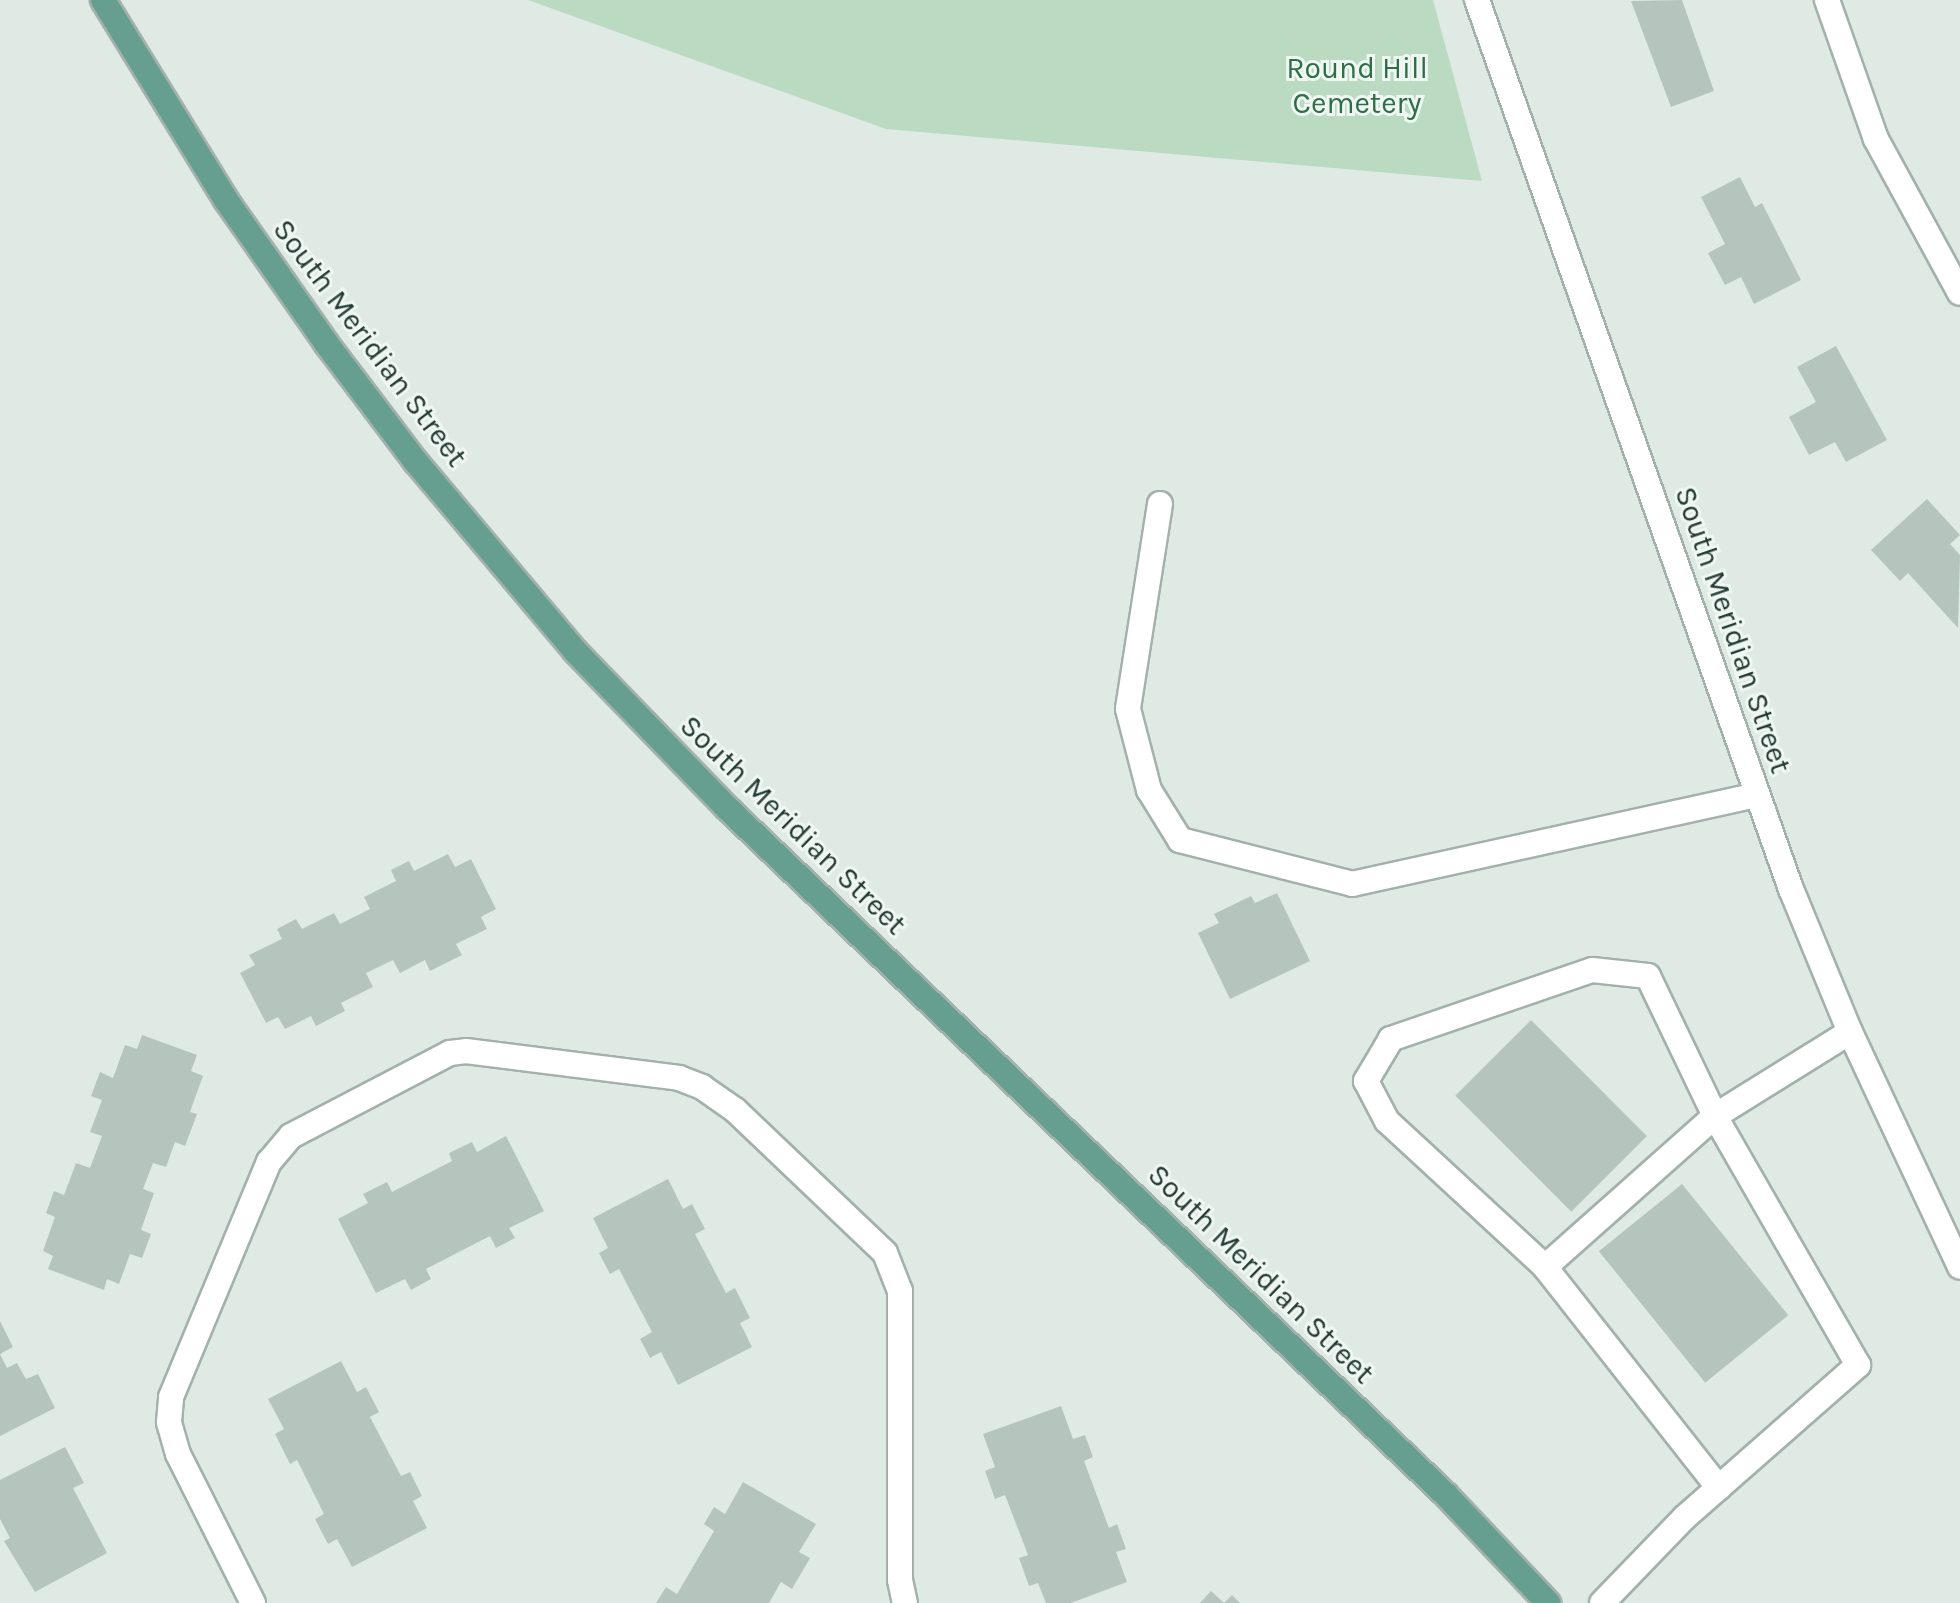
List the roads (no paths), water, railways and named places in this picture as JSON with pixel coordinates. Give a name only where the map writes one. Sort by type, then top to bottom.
[{"type":"main road","name":"South Meridian Street","points":[[103,0],[226,200],[326,343],[433,484],[575,651],[728,809],[1446,1495],[1548,1603]]},
{"type":"street","name":"South Meridian Street","points":[[1477,0],[1757,795],[1850,1032],[1960,1267]]},
{"type":"street","points":[[1827,0],[1876,139],[1960,293]]},
{"type":"street","points":[[1160,504],[1128,709],[1149,790],[1180,840],[1352,884],[1757,795]]},
{"type":"street","points":[[1602,1603],[1719,1488],[1858,1365],[1715,1116],[1648,976],[1592,970],[1391,1039],[1366,1081],[1387,1121],[1545,1267],[1719,1488]]},
{"type":"street","points":[[1545,1267],[1715,1116],[1850,1032]]},
{"type":"street","points":[[253,1603],[178,1454],[169,1422],[171,1397],[269,1162],[291,1136],[450,1053],[466,1051],[679,1078],[717,1095],[894,1267],[900,1291],[900,1580],[905,1603]]},
{"type":"park label","name":"Round Hill Cemetery","points":[[1357,85]]}]
